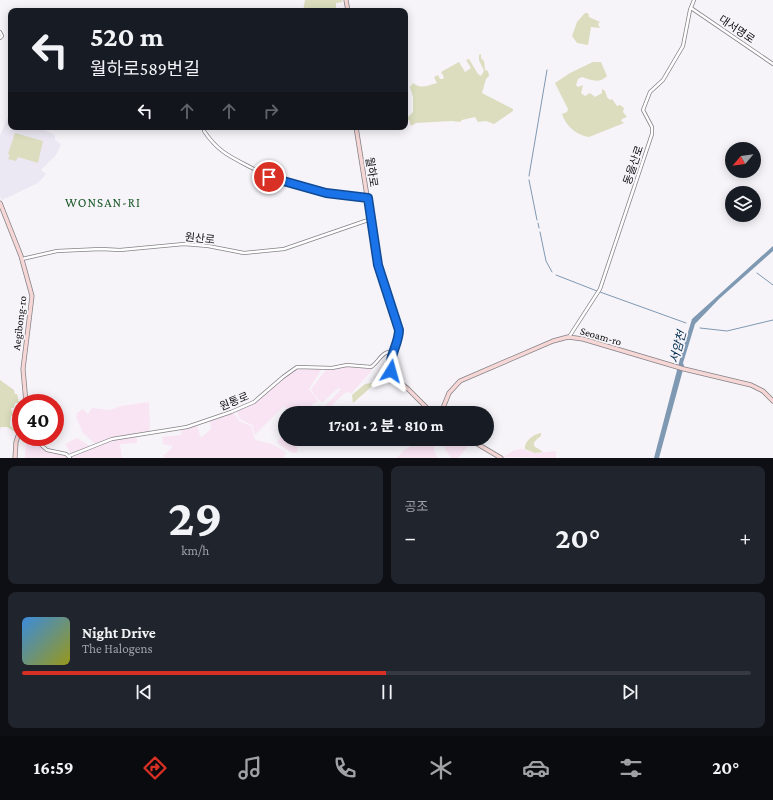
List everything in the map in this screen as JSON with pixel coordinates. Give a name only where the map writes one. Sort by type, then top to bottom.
[{"type":"street","name":"동을산로","points":[[568,337],[600,289],[652,136],[652,127],[643,110],[650,92],[662,80],[683,46],[694,0]]},
{"type":"street","name":"대서명로","points":[[691,8],[773,64]]},
{"type":"street","points":[[0,32],[1,37]]},
{"type":"street","name":"월하로","points":[[357,130],[378,265],[399,330],[398,339],[390,364],[393,375],[425,406]]},
{"type":"street","points":[[204,131],[215,145],[228,156],[269,177],[320,192],[368,198]]},
{"type":"street","name":"Aegibong-ro","points":[[0,203],[22,259],[33,300],[24,360],[26,394]]},
{"type":"street","name":"원산로","points":[[22,259],[57,251],[101,249],[120,250],[184,244],[208,246],[244,253],[271,252],[284,249],[371,219]]},
{"type":"street","name":"Seoam-ro","points":[[444,406],[449,393],[460,381],[543,345],[568,337],[583,339],[684,370],[751,385],[763,391],[773,401]]},
{"type":"street","name":"원통로","points":[[69,457],[112,439],[187,427],[231,412],[254,402],[297,367],[332,368],[347,365],[370,367],[388,351],[393,352]]},
{"type":"street","points":[[15,458],[16,446]]},
{"type":"street","points":[[43,446],[49,451],[65,454],[69,457]]},
{"type":"street","points":[[481,446],[501,458]]},
{"type":"shaded area","points":[[8,116],[8,130],[44,130],[55,135],[55,140],[61,144],[56,155],[41,170],[46,174],[38,183],[2,200],[0,197],[0,136]]},
{"type":"shaded area","points":[[347,366],[370,368],[372,370],[352,393],[346,392],[331,406],[325,406],[341,389],[338,388],[322,403],[314,395],[311,389],[326,370]]},
{"type":"shaded area","points":[[299,368],[322,369],[309,389],[318,401],[310,406],[278,406],[278,412],[255,435],[252,425],[240,419],[236,411],[257,402],[288,374]]},
{"type":"shaded area","points":[[149,402],[150,432],[110,438],[95,444],[83,433],[76,417],[77,413],[83,409],[88,414],[92,408],[110,410],[121,406]]},
{"type":"shaded area","points":[[233,412],[239,421],[251,426],[255,440],[272,444],[286,452],[284,458],[165,458],[163,456],[172,448],[172,446],[163,444],[162,437],[181,435],[181,430],[197,425],[200,436],[202,437],[211,429],[210,420]]},
{"type":"shaded area","points":[[137,436],[136,443],[120,444],[122,458],[71,458],[113,439]]},
{"type":"shaded area","points":[[77,438],[90,446],[71,454],[65,444]]},
{"type":"shaded area","points":[[26,446],[40,446],[48,452],[66,455],[69,458],[25,458]]},
{"type":"shaded area","points":[[281,446],[296,446],[298,451],[295,453],[290,452]]},
{"type":"shaded area","points":[[410,446],[434,446],[437,458],[397,458],[403,451]]},
{"type":"shaded area","points":[[443,446],[468,446],[458,458],[451,458]]},
{"type":"shaded area","points":[[522,449],[535,453],[556,451],[556,458],[503,457],[515,450]]},
{"type":"green space","points":[[305,0],[342,0],[343,2],[336,3],[336,8],[304,8]]},
{"type":"green space","points":[[585,13],[588,13],[589,17],[600,22],[598,24],[600,28],[591,27],[588,45],[577,43],[572,36],[577,22]]},
{"type":"green space","points":[[481,54],[481,58],[484,61],[485,70],[488,71],[489,76],[486,79],[482,93],[513,109],[513,111],[494,124],[486,121],[478,122],[475,117],[462,120],[460,122],[451,121],[416,123],[411,126],[408,117],[413,112],[413,97],[410,87],[413,83],[422,87],[437,83],[434,77],[438,75],[440,79],[443,79],[444,77],[441,72],[459,62],[465,72],[471,68],[466,60],[469,59],[478,74],[481,76],[484,71],[479,60],[479,55]]},
{"type":"green space","points":[[593,62],[601,62],[607,76],[598,81],[582,77],[578,79],[576,85],[578,87],[583,85],[581,93],[585,96],[590,93],[595,97],[602,93],[602,89],[605,91],[610,100],[612,99],[617,106],[620,105],[624,108],[623,112],[627,117],[621,121],[624,123],[589,137],[576,132],[566,122],[562,114],[567,112],[568,109],[555,83],[570,73]]},
{"type":"green space","points":[[15,133],[43,141],[38,163],[18,157],[16,161],[8,159],[10,155],[8,154]]},
{"type":"green space","points":[[379,378],[384,379],[370,388],[353,403],[352,395],[365,384],[371,383]]},
{"type":"green space","points":[[0,380],[14,390],[15,394],[12,394],[12,416],[10,425],[12,430],[7,427],[1,427],[0,429]]},
{"type":"green space","points":[[541,433],[541,436],[537,439],[534,446],[543,452],[535,453],[525,449],[526,443],[530,438]]},
{"type":"water","points":[[773,246],[773,251],[719,299],[695,324],[683,363],[684,366],[659,458],[654,458],[692,319]]},
{"type":"waterway","points":[[529,176],[547,70]]},
{"type":"waterway","points":[[529,180],[537,220]]},
{"type":"waterway","points":[[538,223],[539,228]]},
{"type":"waterway","points":[[540,232],[546,261],[552,272]]},
{"type":"waterway","points":[[757,273],[773,285]]},
{"type":"waterway","points":[[556,275],[597,291]]},
{"type":"waterway","points":[[600,292],[686,323]]},
{"type":"waterway","points":[[700,328],[727,331],[773,320]]},
{"type":"district","name":"WONSAN-RI","points":[[103,202]]},
{"type":"route","points":[[269,177],[300,187],[326,193],[368,198],[378,265],[399,330],[398,339],[390,364],[391,371]]},
{"type":"water label","name":"서암천","points":[[678,347]]}]
